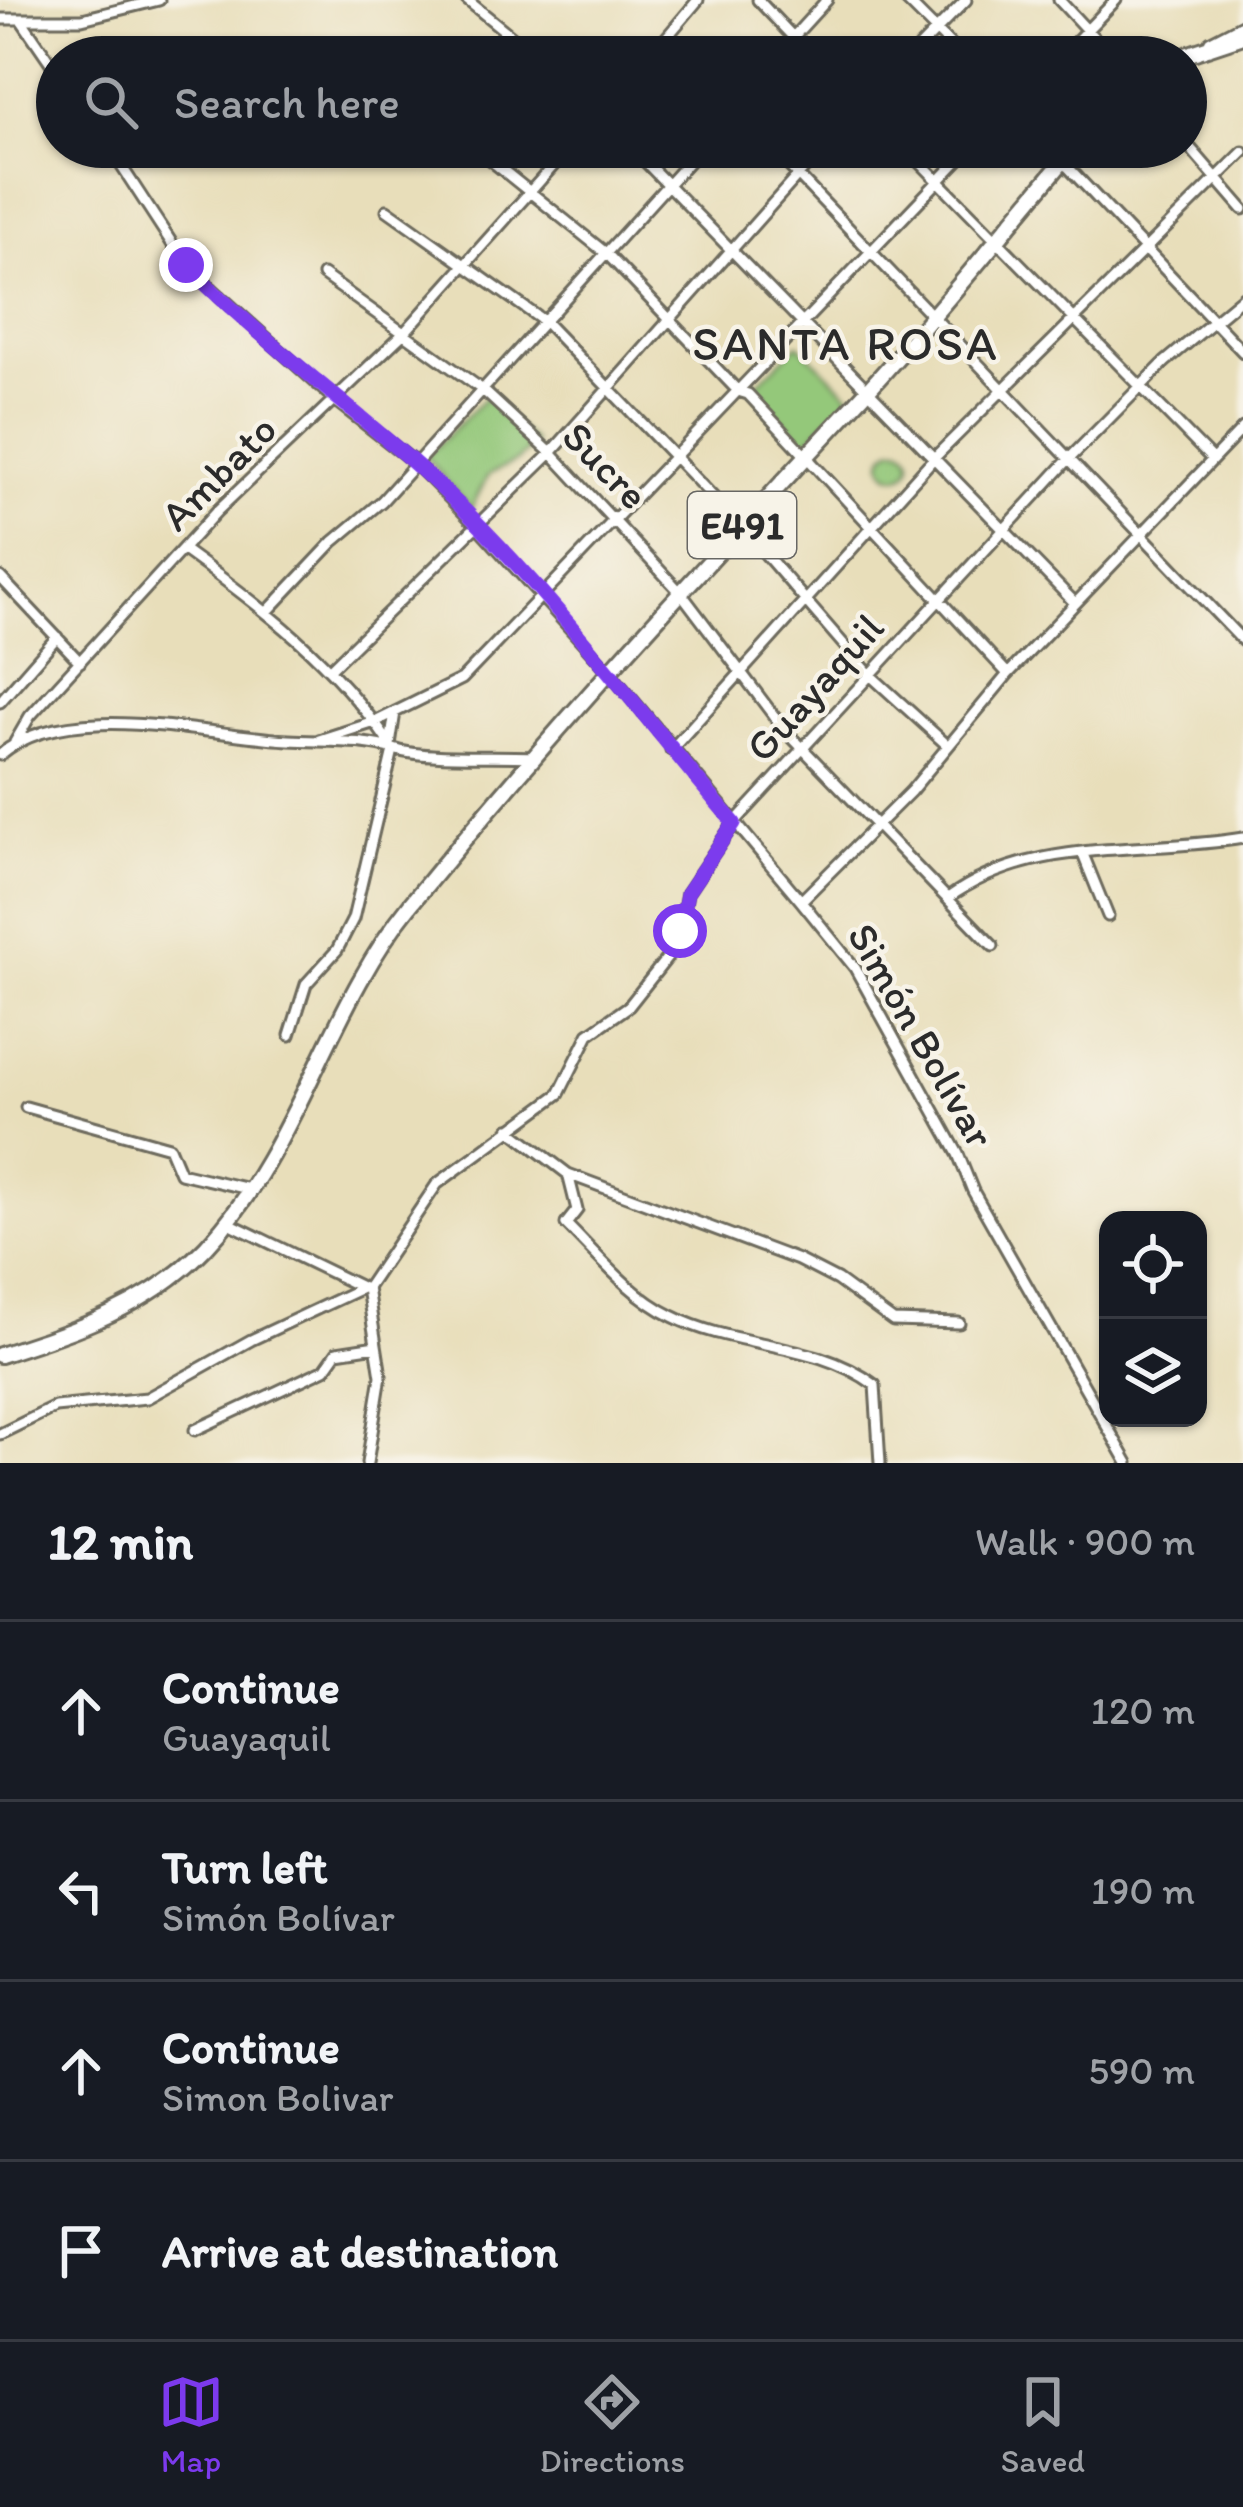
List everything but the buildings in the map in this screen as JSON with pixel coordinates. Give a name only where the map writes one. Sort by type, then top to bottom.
[{"type":"highway","points":[[1207,44],[1241,36]]},
{"type":"highway","name":"E491","points":[[0,1355],[85,1328],[136,1304],[181,1271],[227,1222],[364,975],[410,904],[681,593],[932,318],[1057,168]]},
{"type":"street","points":[[0,19],[82,20],[159,0]]},
{"type":"street","points":[[467,0],[511,36]]},
{"type":"street","points":[[668,36],[698,0]]},
{"type":"street","points":[[758,0],[791,36]]},
{"type":"street","points":[[793,36],[827,0]]},
{"type":"street","points":[[906,0],[942,36]]},
{"type":"street","points":[[930,36],[966,0]]},
{"type":"street","points":[[1059,0],[1093,36]]},
{"type":"street","points":[[1081,36],[1116,0]]},
{"type":"street","points":[[22,21],[36,41]]},
{"type":"street","points":[[671,750],[1000,389],[1243,152]]},
{"type":"street","name":"Simón Bolívar","points":[[124,168],[186,265],[337,402],[414,462],[544,597],[855,968],[958,1154],[973,1191],[1128,1463]]},
{"type":"street","points":[[502,168],[607,254],[738,391],[748,394],[1008,674]]},
{"type":"street","name":"Ambato","points":[[15,742],[80,662],[218,511],[337,402],[553,168]]},
{"type":"street","points":[[654,168],[1075,602]]},
{"type":"street","points":[[268,611],[484,391],[685,168]]},
{"type":"street","points":[[793,168],[1243,641]]},
{"type":"street","points":[[332,667],[551,453],[671,322],[801,168]]},
{"type":"street","points":[[925,168],[1212,459]]},
{"type":"street","points":[[319,740],[375,722],[462,679],[950,168]]},
{"type":"street","points":[[1068,168],[1243,352]]},
{"type":"street","points":[[1207,168],[1243,209]]},
{"type":"street","points":[[387,210],[545,322],[741,526],[869,675],[947,746]]},
{"type":"street","name":"Sucre","points":[[323,275],[484,391],[551,453],[681,593],[740,675],[805,750],[993,946]]},
{"type":"street","name":"Guayaquil","points":[[365,1288],[437,1184],[559,1094],[589,1034],[629,1006],[668,958],[687,893],[734,823],[1069,458],[1140,386],[1243,297]]},
{"type":"street","points":[[801,901],[872,824],[911,791],[1008,674],[1243,428]]},
{"type":"street","points":[[185,551],[268,611],[332,667],[392,747]]},
{"type":"street","points":[[0,577],[80,662]]},
{"type":"street","points":[[0,702],[56,638]]},
{"type":"street","points":[[290,1036],[306,984],[337,950],[353,919],[392,747],[395,712]]},
{"type":"street","points":[[0,754],[15,742],[73,726],[137,724],[319,740],[366,739],[392,747],[539,757]]},
{"type":"street","points":[[949,898],[998,868],[1082,853],[1243,838]]},
{"type":"street","points":[[1082,853],[1108,916]]},
{"type":"street","points":[[26,1107],[169,1147],[180,1173],[249,1189]]},
{"type":"street","points":[[509,1129],[568,1174],[798,1260],[837,1280],[893,1321],[959,1323]]},
{"type":"street","points":[[568,1174],[577,1210],[566,1224],[626,1283],[670,1316],[714,1332],[779,1343],[875,1385],[880,1463]]},
{"type":"street","points":[[227,1222],[365,1288]]},
{"type":"street","points":[[365,1288],[381,1376],[367,1463]]},
{"type":"street","points":[[0,1434],[55,1407],[147,1398],[251,1340],[365,1288]]},
{"type":"street","points":[[195,1430],[325,1369],[350,1346],[376,1346]]},
{"type":"green space","points":[[798,344],[851,396],[806,442],[752,389]]},
{"type":"green space","points":[[486,397],[535,442],[518,460],[488,475],[471,509],[426,457]]},
{"type":"green space","points":[[897,448],[907,452],[911,462],[907,472],[897,476],[887,472],[883,462],[887,452]]},
{"type":"district","name":"SANTA ROSA","points":[[846,343]]},
{"type":"route","points":[[186,265],[337,402],[414,462],[479,528],[606,668],[734,823],[687,893],[680,931]]}]
